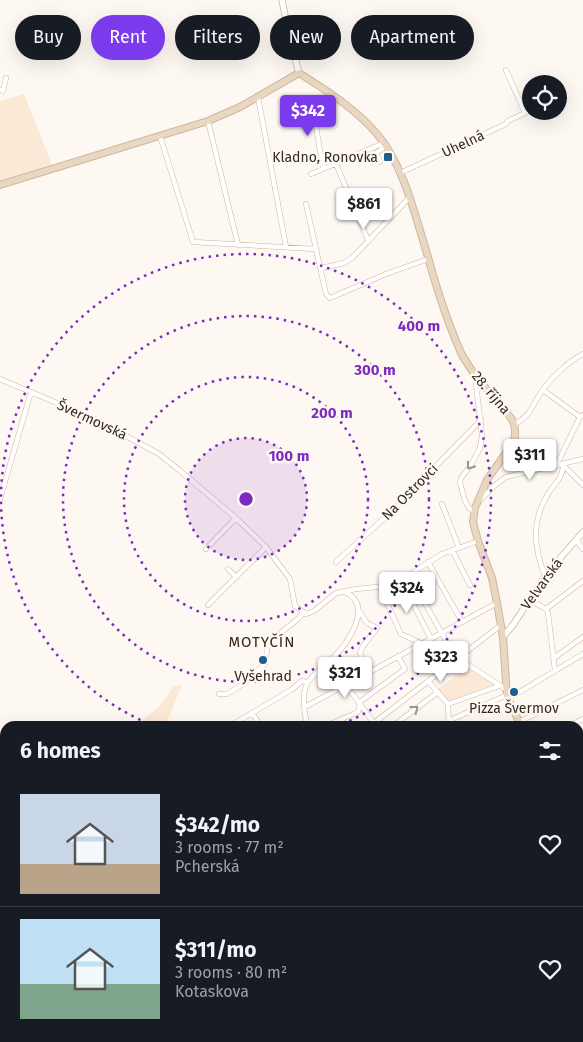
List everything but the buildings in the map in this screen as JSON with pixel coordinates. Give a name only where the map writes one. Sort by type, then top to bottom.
[{"type":"main road","name":"28. října","points":[[299,73],[344,103],[367,124],[385,145],[410,197],[455,340],[474,374],[515,424],[516,434],[514,441],[487,480],[476,504],[473,522],[492,578],[502,625],[507,695],[519,721]]},
{"type":"main road","points":[[0,185],[208,121],[232,111],[299,73]]},
{"type":"street","points":[[282,0],[290,42],[299,73]]},
{"type":"street","points":[[506,70],[522,106]]},
{"type":"street","points":[[0,90],[3,90],[6,78]]},
{"type":"street","points":[[258,97],[286,247]]},
{"type":"street","points":[[312,102],[323,169]]},
{"type":"street","name":"Uhelná","points":[[400,173],[522,115]]},
{"type":"street","points":[[208,121],[238,245]]},
{"type":"street","points":[[160,136],[193,242],[316,249]]},
{"type":"street","points":[[311,174],[385,145]]},
{"type":"street","points":[[380,162],[376,153],[385,145]]},
{"type":"street","points":[[336,164],[368,240]]},
{"type":"street","points":[[321,268],[344,263],[352,258],[410,197]]},
{"type":"street","points":[[306,204],[326,294],[330,298],[386,274],[428,259]]},
{"type":"street","points":[[515,424],[528,416],[543,390],[571,361],[583,354]]},
{"type":"street","name":"Na Ostrovci","points":[[474,374],[482,436],[480,448],[460,480],[465,501],[474,512]]},
{"type":"street","name":"Švermovská","points":[[0,379],[116,430],[159,454],[236,518],[266,547],[287,575],[293,589],[294,603],[303,613]]},
{"type":"street","points":[[543,390],[581,416],[556,466]]},
{"type":"street","points":[[0,499],[31,392]]},
{"type":"street","name":"Na Ostrovci","points":[[336,562],[391,512],[481,420]]},
{"type":"street","points":[[476,504],[506,477],[583,459]]},
{"type":"street","points":[[563,464],[583,484]]},
{"type":"street","points":[[545,576],[537,554],[536,526],[541,507],[563,472],[563,464]]},
{"type":"street","points":[[442,504],[459,548]]},
{"type":"street","points":[[206,549],[236,518]]},
{"type":"street","name":"Velvarská","points":[[503,637],[513,626],[545,576],[583,532]]},
{"type":"street","points":[[576,540],[583,549]]},
{"type":"street","points":[[219,694],[227,694],[240,686],[265,664],[268,643],[300,618],[303,613],[314,611],[330,596],[343,591],[380,588],[401,580],[428,562],[452,550],[478,541]]},
{"type":"street","points":[[208,605],[266,547]]},
{"type":"street","points":[[452,550],[470,585]]},
{"type":"street","points":[[428,562],[462,622]]},
{"type":"street","points":[[228,570],[236,577]]},
{"type":"street","points":[[409,575],[457,660]]},
{"type":"street","points":[[401,580],[431,639]]},
{"type":"street","points":[[546,609],[583,581]]},
{"type":"street","points":[[380,588],[401,634],[480,672],[499,686],[507,695]]},
{"type":"street","points":[[343,591],[354,598],[358,610],[367,624],[377,628],[360,653],[368,673]]},
{"type":"street","points":[[530,600],[546,609],[548,613],[555,671]]},
{"type":"street","points":[[305,707],[497,602]]},
{"type":"street","points":[[306,721],[304,694],[307,682],[332,659],[349,638],[355,627],[358,610]]},
{"type":"street","points":[[378,721],[502,625]]},
{"type":"street","points":[[554,658],[583,637]]},
{"type":"street","points":[[454,721],[555,671],[583,654]]},
{"type":"street","points":[[337,721],[358,712],[361,701],[405,669],[398,656]]},
{"type":"street","points":[[332,659],[346,685],[371,721]]},
{"type":"street","points":[[238,721],[291,690],[302,681],[307,682]]},
{"type":"street","points":[[428,681],[448,704],[448,721]]},
{"type":"street","points":[[448,704],[499,686]]},
{"type":"street","points":[[526,721],[583,690]]},
{"type":"street","points":[[399,721],[438,692]]},
{"type":"street","points":[[252,712],[258,721]]},
{"type":"shaded area","points":[[24,94],[52,165],[0,181],[0,101]]},
{"type":"shaded area","points":[[468,667],[494,684],[449,701],[438,689]]},
{"type":"shaded area","points":[[182,685],[167,721],[141,721],[158,708],[174,686]]},
{"type":"place","name":"Kladno, Ronovka","points":[[388,157]]},
{"type":"place","name":"Vyšehrad","points":[[263,660]]},
{"type":"place","name":"Pizza Švermov","points":[[514,692]]},
{"type":"district","name":"MOTYČÍN","points":[[262,642]]}]
